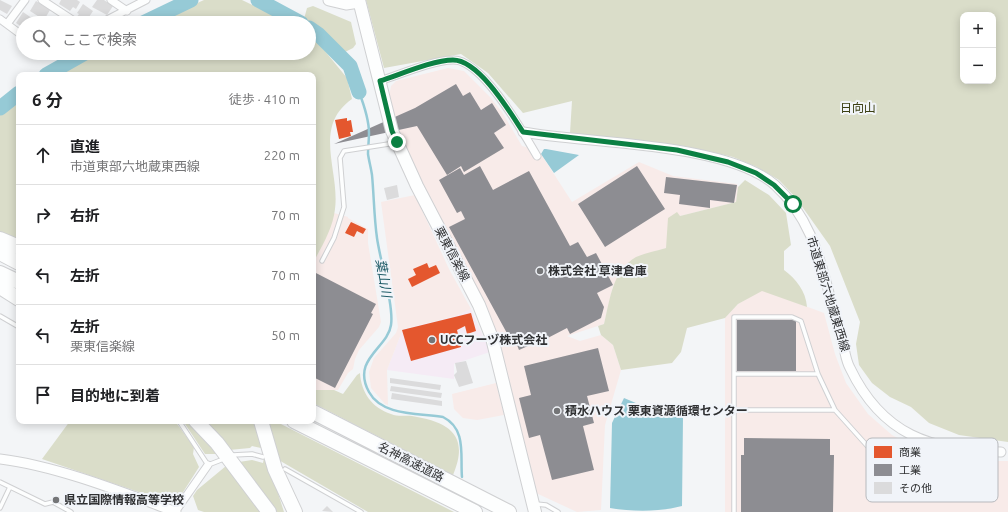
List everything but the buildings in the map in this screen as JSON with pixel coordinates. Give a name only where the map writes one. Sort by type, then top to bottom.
[{"type":"highway","points":[[0,239],[16,246]]},
{"type":"highway","points":[[0,253],[16,261]]},
{"type":"highway","points":[[0,273],[16,281]]},
{"type":"highway","points":[[0,287],[16,297]]},
{"type":"highway","name":"名神高速道路","points":[[316,414],[510,512]]},
{"type":"highway","points":[[199,424],[217,443],[269,512]]},
{"type":"highway","points":[[262,424],[275,469],[295,512]]},
{"type":"highway","name":"名神高速道路","points":[[300,424],[475,512]]},
{"type":"main road","points":[[329,0],[342,3],[359,1]]},
{"type":"main road","name":"栗東信楽線","points":[[359,1],[392,131],[417,186],[479,305],[492,338],[534,508]]},
{"type":"street","points":[[7,24],[25,0]]},
{"type":"street","points":[[42,0],[66,16]]},
{"type":"street","points":[[111,0],[127,11]]},
{"type":"street","points":[[116,16],[146,0]]},
{"type":"street","points":[[0,19],[16,31]]},
{"type":"street","points":[[380,81],[437,63],[452,60],[461,61],[468,64],[504,101],[537,156]]},
{"type":"street","name":"市道東部六地蔵東西線","points":[[523,132],[677,150],[728,162],[756,173],[774,185],[793,204],[807,224],[821,263],[850,368],[870,402],[887,419],[903,431],[918,438]]},
{"type":"street","points":[[0,459],[34,465],[63,473],[176,512],[208,465]]},
{"type":"lane","points":[[322,261],[334,238],[344,207],[340,158],[344,151],[397,142]]},
{"type":"lane","points":[[0,316],[16,325]]},
{"type":"lane","points":[[734,512],[734,317],[792,317],[801,321],[818,374],[835,410],[866,445]]},
{"type":"lane","points":[[734,374],[818,374]]},
{"type":"lane","points":[[734,410],[835,410]]},
{"type":"lane","points":[[181,424],[208,465],[221,460]]},
{"type":"lane","points":[[233,455],[252,454],[263,457]]},
{"type":"lane","points":[[286,469],[361,512]]},
{"type":"lane","points":[[0,482],[45,504],[53,502],[71,512]]},
{"type":"lane","points":[[0,508],[10,487]]},
{"type":"lane","points":[[534,508],[546,505],[558,512]]},
{"type":"shaded area","points":[[448,68],[464,71],[490,97],[502,112],[522,146],[534,149],[541,154],[572,202],[639,162],[673,176],[737,184],[736,202],[680,216],[666,248],[637,257],[613,286],[604,324],[567,336],[580,341],[601,335],[613,345],[621,370],[605,425],[601,510],[577,512],[536,493],[470,276],[401,140],[389,96],[391,86],[396,81]]},
{"type":"shaded area","points":[[415,195],[449,269],[471,309],[455,316],[403,329],[387,370],[388,405],[385,404],[371,388],[369,372],[374,358],[396,333],[398,327],[381,202]]},
{"type":"shaded area","points":[[334,213],[348,217],[368,229],[368,243],[381,322],[379,327],[359,350],[353,369],[348,373],[338,390],[316,390],[316,257],[326,237]]},
{"type":"shaded area","points":[[762,290],[824,313],[835,354],[846,383],[868,414],[892,435],[898,438],[866,438],[866,502],[998,502],[998,461],[1008,461],[1008,512],[725,512],[725,318],[738,304]]},
{"type":"shaded area","points":[[471,309],[490,352],[454,364],[454,379],[387,370],[403,329],[455,316]]},
{"type":"shaded area","points":[[496,383],[504,415],[477,420],[463,418],[454,409],[452,394]]},
{"type":"green space","points":[[204,0],[242,0],[275,16],[169,16]]},
{"type":"green space","name":"日向山","points":[[366,0],[1008,0],[1008,442],[998,441],[998,438],[980,438],[959,435],[929,423],[911,407],[890,397],[872,383],[859,365],[856,344],[860,322],[830,246],[796,198],[779,180],[757,167],[733,157],[712,152],[684,146],[570,133],[572,101],[523,113],[488,73],[461,54],[384,68]]},
{"type":"green space","points":[[313,6],[351,22],[356,44],[353,48],[345,52],[316,27],[316,16],[305,16],[307,8]]},
{"type":"green space","points":[[316,40],[347,78],[352,99],[340,110],[333,123],[330,136],[330,150],[336,195],[335,209],[330,230],[316,257],[316,72],[61,72],[83,60],[316,60]]},
{"type":"green space","points":[[16,102],[16,238],[0,232],[0,115]]},
{"type":"green space","points":[[745,180],[769,195],[786,213],[791,245],[784,251],[784,270],[793,277],[800,286],[805,296],[807,307],[762,291],[738,304],[725,318],[687,328],[681,352],[672,363],[621,370],[613,345],[601,335],[598,326],[604,324],[613,287],[622,270],[636,257],[666,248],[668,218],[677,212],[680,216],[736,202],[738,187]]},
{"type":"green space","points":[[360,373],[365,393],[378,408],[394,415],[412,416],[436,422],[446,427],[453,433],[457,440],[459,450],[458,461],[453,475],[316,405],[316,390],[334,390],[343,394]]},
{"type":"green space","points":[[68,424],[177,424],[194,447],[193,454],[199,467],[180,497],[162,500],[42,459]]},
{"type":"green space","points":[[185,424],[256,424],[261,448],[252,446],[250,448],[229,450],[217,454],[205,454]]},
{"type":"green space","points":[[268,424],[281,424],[454,512],[368,512],[277,459]]},
{"type":"green space","points":[[265,452],[284,512],[277,512],[239,462],[252,460],[263,463]]},
{"type":"green space","points":[[226,466],[261,512],[204,512],[198,510],[193,496],[197,490]]},
{"type":"water","points":[[544,149],[579,155],[554,173],[541,154]]},
{"type":"water","points":[[624,398],[669,417],[683,417],[682,506],[646,511],[610,508],[612,423]]},
{"type":"waterway","name":"葉山川","points":[[158,16],[191,0]]},
{"type":"waterway","name":"葉山川","points":[[258,0],[288,16]]},
{"type":"waterway","name":"葉山川","points":[[316,33],[350,66],[359,92]]},
{"type":"waterway","name":"葉山川","points":[[51,72],[73,60]]},
{"type":"waterway","name":"葉山川","points":[[359,92],[368,123],[368,154],[372,175],[376,230],[389,295],[391,317],[391,325],[384,341],[367,362],[364,371],[365,381],[369,392],[375,400],[383,405],[402,412],[443,417],[451,422],[456,428],[461,444],[462,477]]},
{"type":"waterway","name":"葉山川","points":[[0,108],[16,95]]},
{"type":"place","name":"株式会社 草津倉庫","points":[[540,271]]},
{"type":"place","name":"UCCフーヅ株式会社","points":[[432,340]]},
{"type":"place","name":"積水ハウス 栗東資源循環センター","points":[[557,411]]},
{"type":"place","name":"県立国際情報高等学校","points":[[56,500]]},
{"type":"route","points":[[397,142],[392,131],[380,81],[437,63],[452,60],[461,61],[468,64],[480,75],[504,101],[523,132],[544,136],[677,150],[728,162],[756,173],[774,185],[793,204]]}]
